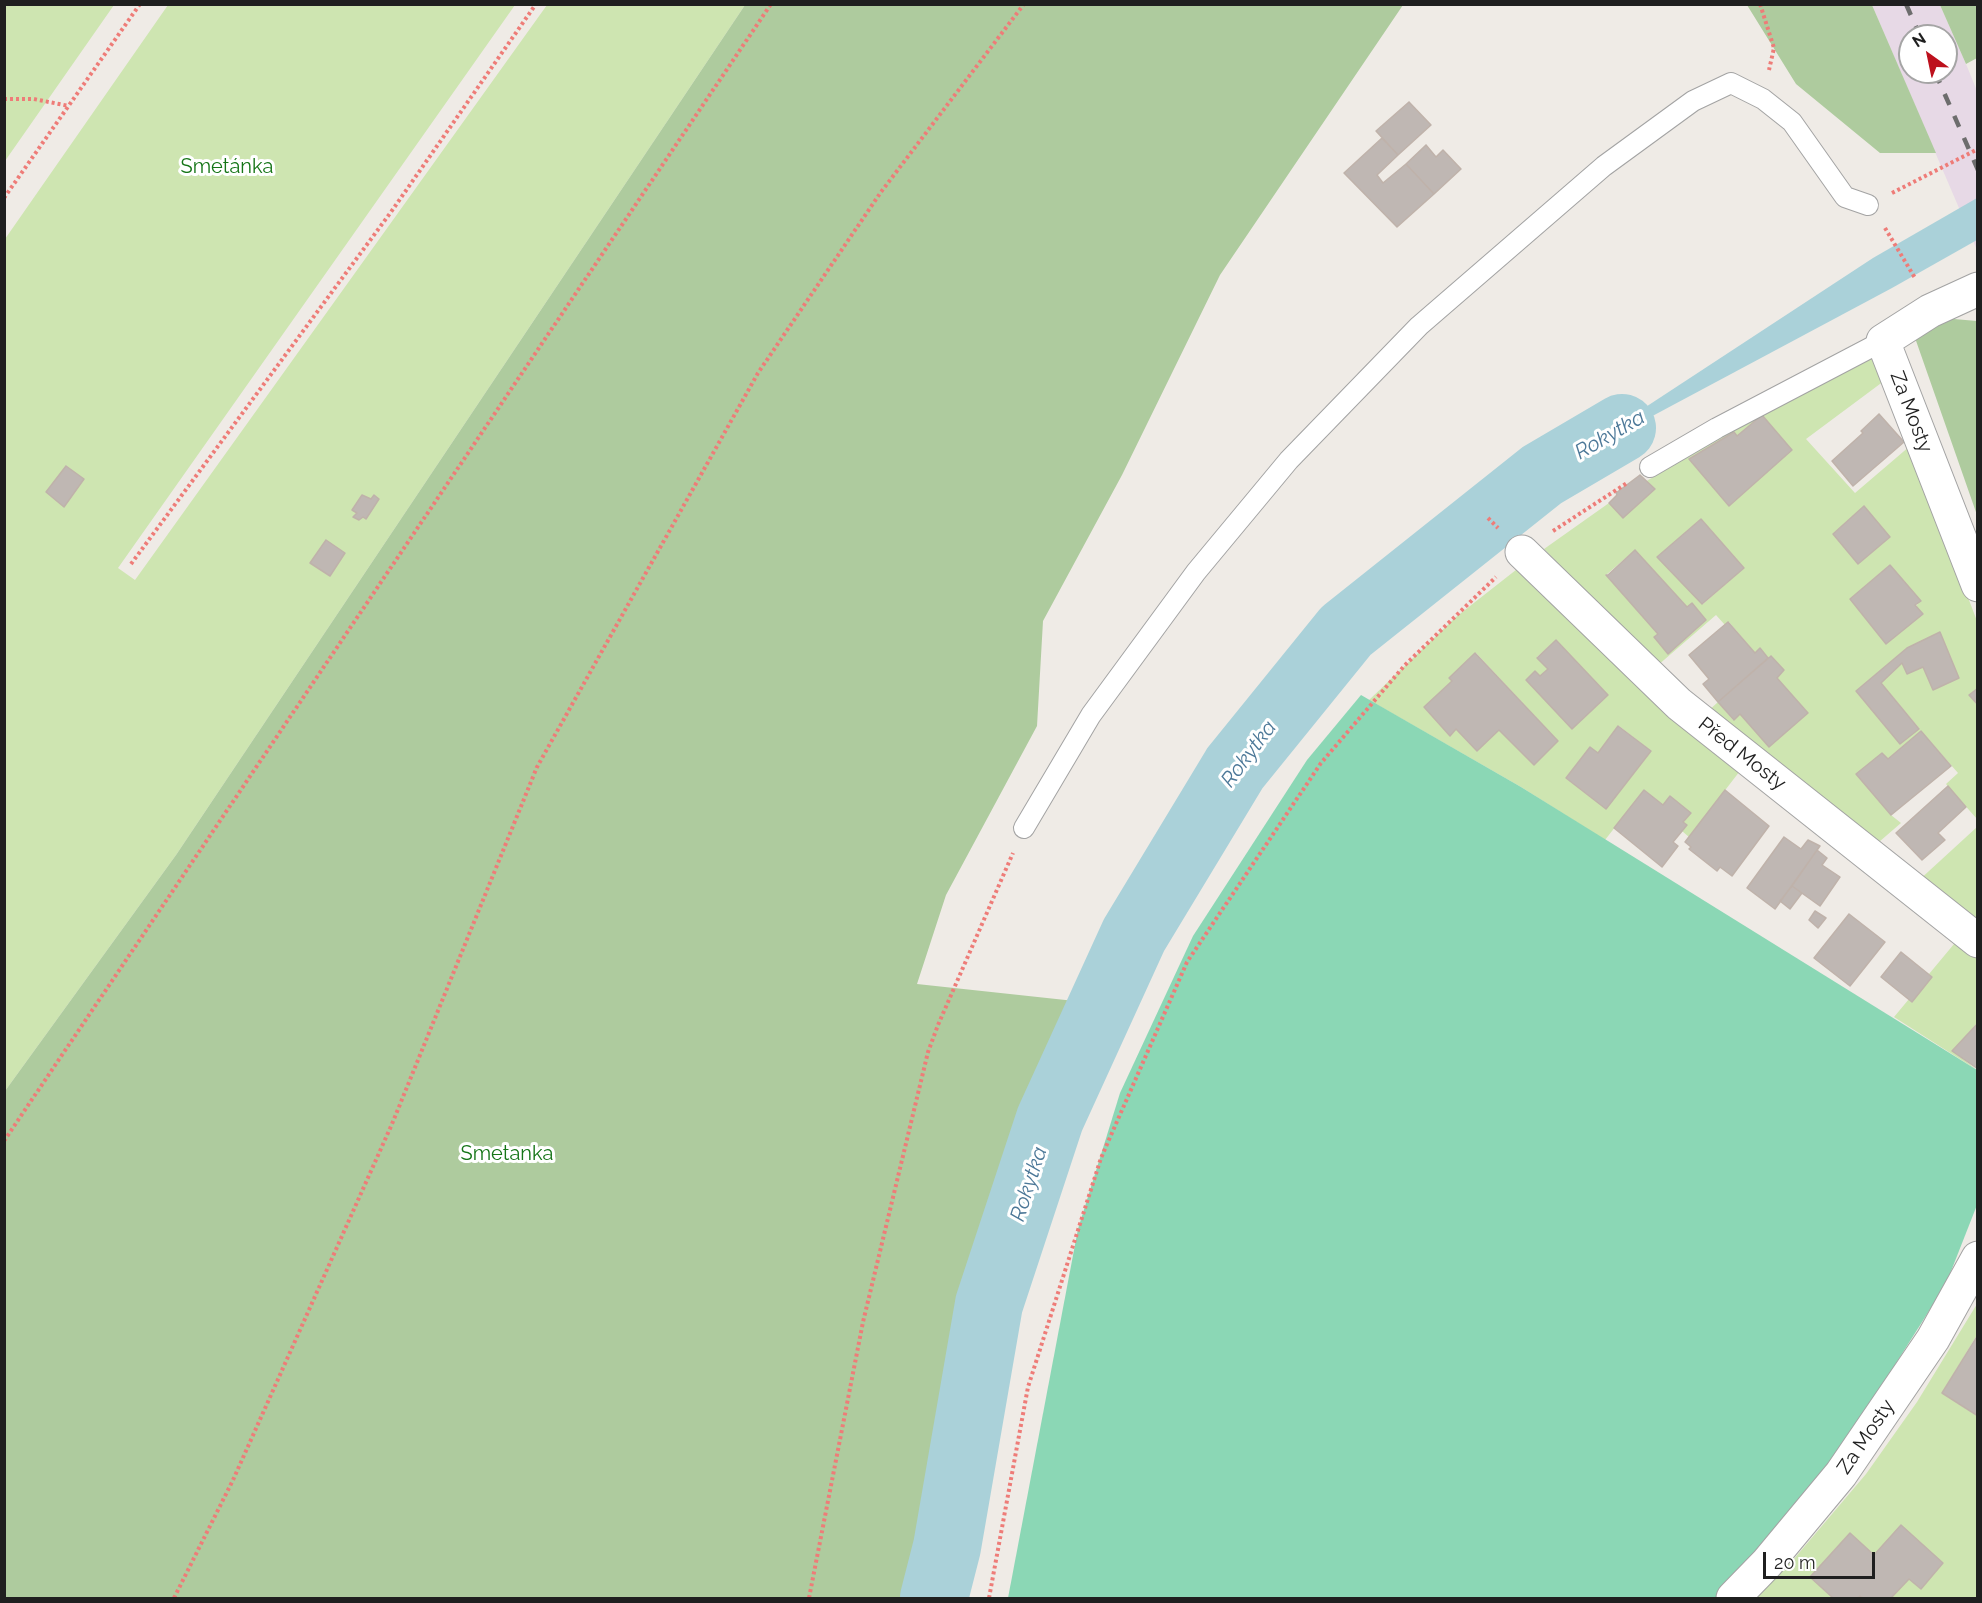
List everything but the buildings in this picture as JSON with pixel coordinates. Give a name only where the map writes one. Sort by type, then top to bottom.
[{"type":"street","points":[[1883,341],[1930,311],[1977,289]]},
{"type":"street","name":"Za Mosty","points":[[1883,341],[1977,585]]},
{"type":"street","name":"Před Mosty","points":[[1522,552],[1679,704],[1977,940]]},
{"type":"street","name":"Za Mosty","points":[[1733,1599],[1767,1563],[1841,1474],[1933,1339],[1977,1258]]},
{"type":"lane","points":[[1024,828],[1091,715],[1196,572],[1289,460],[1419,326],[1604,166],[1694,101],[1731,83],[1763,99],[1792,122],[1845,197],[1868,205]]},
{"type":"lane","points":[[1650,468],[1717,428],[1883,341]]},
{"type":"path","points":[[4,198],[140,4]]},
{"type":"path","points":[[131,564],[391,212],[536,4]]},
{"type":"path","points":[[4,1142],[771,4]]},
{"type":"path","points":[[174,1599],[233,1480],[392,1124],[537,767],[758,373],[881,192],[1024,4]]},
{"type":"path","points":[[1760,4],[1774,48],[1763,99]]},
{"type":"path","points":[[4,99],[34,99],[69,106]]},
{"type":"path","points":[[1868,205],[1977,149]]},
{"type":"path","points":[[1884,226],[1917,283]]},
{"type":"path","points":[[988,1599],[1028,1387],[1101,1158],[1187,962],[1321,764],[1405,665],[1522,552],[1650,468]]},
{"type":"path","points":[[808,1599],[862,1322],[928,1052],[1024,828]]},
{"type":"shaded area","points":[[1872,5],[1940,5],[1948,24],[1898,24],[1898,66]]},
{"type":"shaded area","points":[[1958,46],[1977,91],[1977,250],[1906,84],[1958,84]]},
{"type":"green space","points":[[4,5],[114,5],[5,161]]},
{"type":"green space","name":"Smetánka","points":[[168,5],[515,5],[118,568],[135,580],[547,5],[745,5],[176,855],[5,1091],[5,239]]},
{"type":"green space","name":"Smetanka","points":[[745,5],[1403,5],[1220,275],[1122,475],[1043,621],[1037,726],[946,895],[917,984],[1084,1002],[1038,1104],[972,1311],[919,1598],[5,1598],[5,1091],[176,855]]},
{"type":"green space","points":[[1747,5],[1872,5],[1898,65],[1898,84],[1906,84],[1936,153],[1880,153],[1796,84]]},
{"type":"green space","points":[[1940,5],[1977,5],[1977,58],[1966,64],[1958,46],[1958,24],[1948,24]]},
{"type":"green space","points":[[1907,315],[1977,321],[1977,515]]},
{"type":"green space","points":[[1872,349],[1884,381],[1806,439],[1855,493],[1910,446],[1977,621],[1977,688],[1969,695],[1977,705],[1977,819],[1946,784],[1958,773],[1921,731],[1888,759],[1882,753],[1857,774],[1891,815],[1901,823],[1872,848],[1705,714],[1718,702],[1733,720],[1740,714],[1769,747],[1808,713],[1777,678],[1784,670],[1771,656],[1768,658],[1760,648],[1755,653],[1729,622],[1725,625],[1716,615],[1657,666],[1544,549],[1609,503]],"holes":[[[1762,415],[1792,450],[1729,506],[1689,459],[1734,432],[1737,436]],[[1864,507],[1890,537],[1858,564],[1833,534]],[[1701,519],[1744,568],[1703,604],[1657,557]],[[1635,550],[1687,607],[1692,603],[1706,620],[1668,654],[1654,637],[1658,634],[1606,575]],[[1890,565],[1920,601],[1886,644],[1850,599]],[[1940,632],[1933,689],[1923,667],[1907,674],[1902,663],[1881,683],[1919,728],[1900,744],[1856,691],[1907,648]]]},
{"type":"green space","points":[[1521,566],[1743,767],[1689,837],[1682,831],[1687,825],[1683,822],[1691,813],[1663,805],[1644,790],[1605,840],[1521,787],[1369,700],[1456,617]],"holes":[[[1556,640],[1608,695],[1572,729],[1540,676],[1548,669],[1537,657]],[[1476,653],[1558,741],[1534,765],[1499,730],[1477,751],[1456,729],[1450,736],[1424,707],[1452,681],[1450,678]],[[1619,726],[1651,751],[1606,809],[1566,778],[1590,747],[1598,753]]]},
{"type":"green space","points":[[1361,695],[1521,787],[1977,1070],[1977,1205],[1946,1284],[1809,1501],[1718,1598],[1008,1598],[1078,1229],[1120,1093],[1193,936],[1307,760]]},
{"type":"green space","points":[[1977,827],[1977,929],[1917,882]]},
{"type":"green space","points":[[1959,938],[1977,953],[1977,1023],[1953,1051],[1977,1070],[1894,1017],[1932,977],[1929,974]]},
{"type":"green space","points":[[1977,1304],[1977,1335],[1942,1393],[1977,1416],[1977,1598],[1891,1598],[1909,1579],[1921,1589],[1943,1563],[1901,1526],[1874,1555],[1850,1533],[1810,1577],[1833,1598],[1755,1598],[1793,1560],[1866,1474],[1917,1402]]},
{"type":"water","points":[[1977,198],[1977,240],[1892,288],[1542,475],[1873,258]]},
{"type":"waterway","name":"Rokytka","points":[[934,1598],[947,1547],[989,1304],[1050,1119],[1134,935],[1235,768],[1346,631],[1542,475],[1622,428]]},
{"type":"railway","points":[[1906,4],[1915,24]]},
{"type":"railway","points":[[1940,84],[1978,170]]}]
